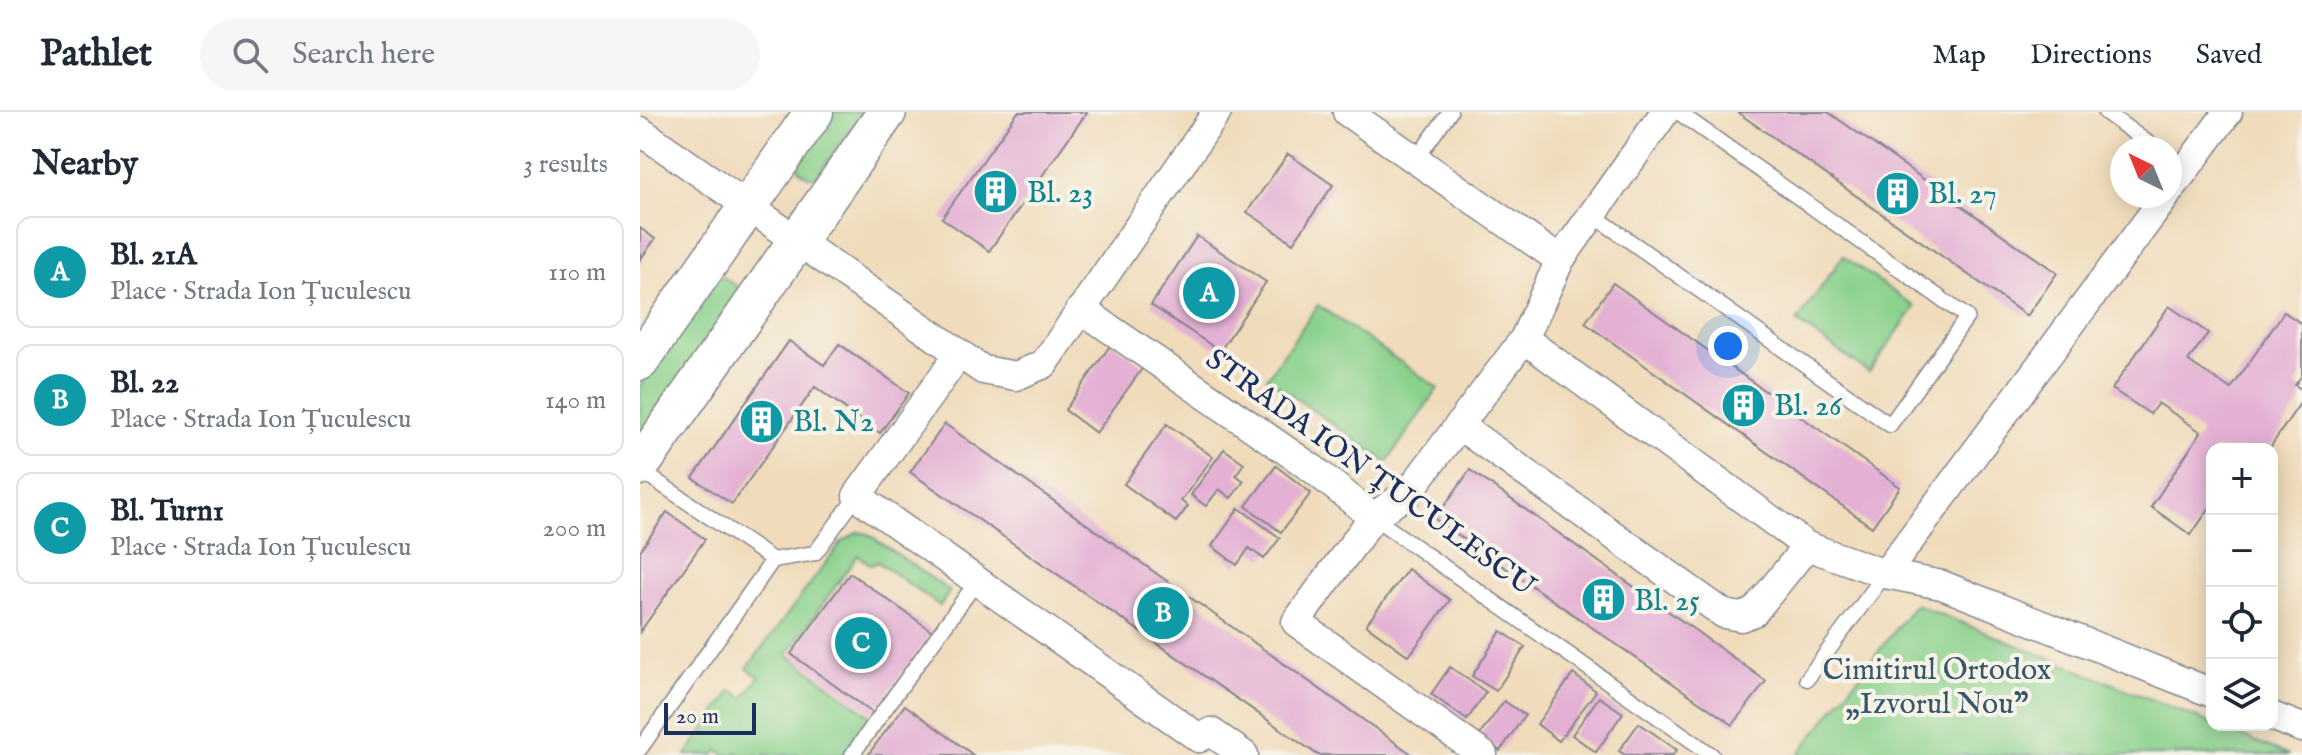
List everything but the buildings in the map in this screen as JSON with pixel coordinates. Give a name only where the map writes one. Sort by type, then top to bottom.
[{"type":"main road","points":[[640,361],[814,112]]},
{"type":"main road","points":[[640,468],[887,112]]},
{"type":"street","points":[[640,131],[983,370],[1016,376],[1044,364],[1217,112]]},
{"type":"street","points":[[1347,112],[1560,260]]},
{"type":"street","points":[[1483,755],[1296,622],[1373,517],[1408,493],[1524,339],[1560,260],[1665,112]]},
{"type":"street","points":[[2182,165],[2228,112]]},
{"type":"street","points":[[1885,574],[2157,208]]},
{"type":"street","name":"STRADA ION ȚUCULESCU","points":[[1081,309],[1313,469],[1373,517]]},
{"type":"street","points":[[1524,339],[1807,546],[1885,574],[1942,585],[2206,691]]},
{"type":"street","points":[[959,354],[857,496],[977,581],[1194,746],[1211,732],[1244,755]]},
{"type":"street","points":[[1460,426],[1724,614],[1741,617],[1754,612],[1807,546]]},
{"type":"street","points":[[2278,718],[2302,728]]},
{"type":"lane","points":[[1416,159],[1450,112]]},
{"type":"lane","points":[[1593,215],[1890,425],[1967,317],[1678,112]]},
{"type":"lane","points":[[2105,112],[2138,136]]},
{"type":"lane","points":[[640,468],[773,560],[815,553],[857,496]]},
{"type":"lane","name":"STRADA ION ȚUCULESCU","points":[[1373,517],[1712,755]]},
{"type":"lane","points":[[640,749],[773,560]]},
{"type":"lane","points":[[1807,679],[1885,574]]},
{"type":"lane","points":[[852,755],[977,581]]},
{"type":"green space","points":[[830,112],[864,112],[816,177],[808,177],[799,170],[797,160]]},
{"type":"green space","points":[[1843,256],[1915,307],[1869,372],[1797,322]]},
{"type":"green space","points":[[723,277],[738,287],[740,295],[640,437],[640,386],[716,278]]},
{"type":"green space","points":[[1318,305],[1438,388],[1387,462],[1267,378]]},
{"type":"green space","points":[[858,532],[868,534],[950,591],[940,606],[878,562],[871,565],[858,555],[787,654],[871,716],[843,755],[741,755],[737,752],[725,755],[718,750],[714,755],[686,755],[732,690],[744,698],[759,677],[747,668],[841,543]]},
{"type":"green space","name":"Cimitirul Ortodox „Izvorul Nou”","points":[[1915,604],[2206,721],[2206,731],[2230,731],[2289,755],[1798,755]]},
{"type":"place","name":"Bl. 23","points":[[996,192]]},
{"type":"place","name":"Bl. 27","points":[[1897,193]]},
{"type":"place","name":"Bl. 21A","points":[[1209,293]]},
{"type":"place","name":"Bl. 26","points":[[1743,405]]},
{"type":"place","name":"Bl. N2","points":[[762,421]]},
{"type":"place","name":"Bl. 25","points":[[1603,600]]},
{"type":"place","name":"Bl. 22","points":[[1163,613]]},
{"type":"place","name":"Bl. Turn1","points":[[861,643]]}]
